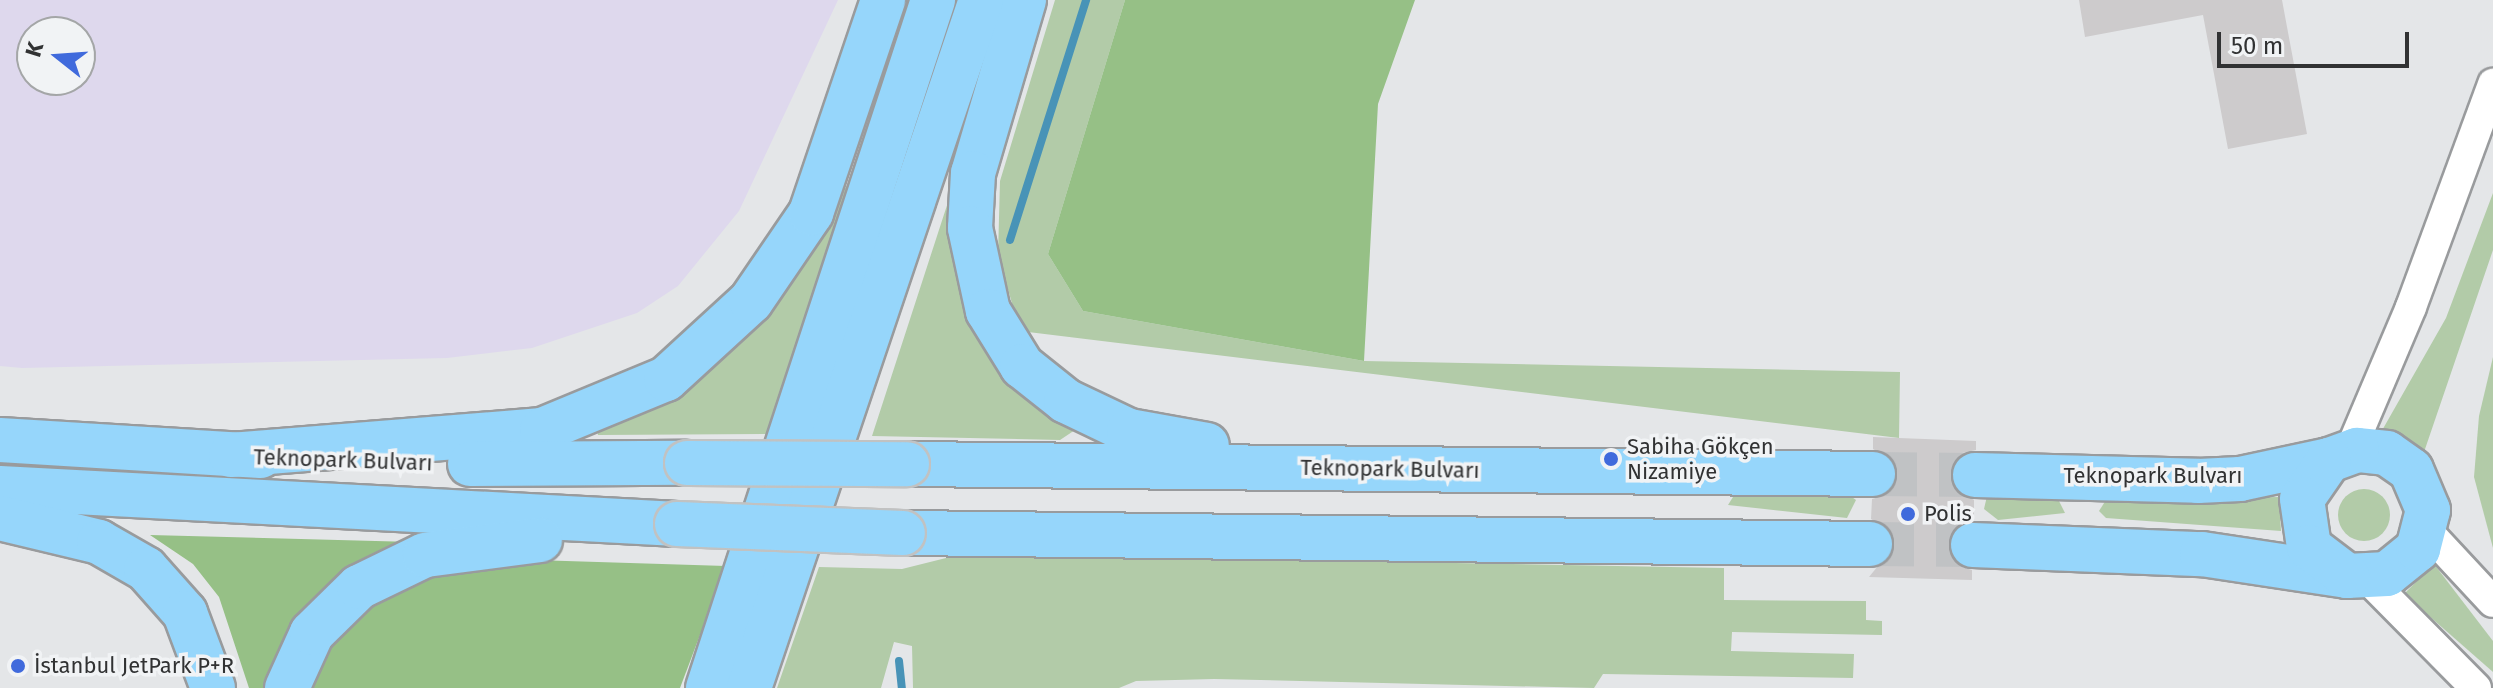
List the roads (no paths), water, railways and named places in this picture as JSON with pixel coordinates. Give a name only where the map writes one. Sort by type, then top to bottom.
[{"type":"highway","points":[[231,455],[542,430],[666,379],[751,301],[811,213],[883,0]]},
{"type":"highway","points":[[708,688],[933,0]]},
{"type":"highway","points":[[749,688],[981,0]]},
{"type":"highway","points":[[1024,0],[973,173],[970,228],[988,311],[1022,366],[1066,401],[1143,435],[1236,448],[1344,452],[1416,469]]},
{"type":"highway","name":"Teknopark Bulvarı","points":[[0,440],[231,455],[441,464],[907,464],[1873,474]]},
{"type":"highway","points":[[1973,545],[2202,554],[2357,577],[2404,564],[2426,530],[2426,495],[2411,470],[2387,453],[2340,456],[2306,487],[2301,524],[2316,557],[2357,577]]},
{"type":"highway","name":"Teknopark Bulvarı","points":[[1975,475],[2240,479],[2340,456]]},
{"type":"highway","points":[[0,488],[903,533],[1870,544]]},
{"type":"highway","points":[[0,518],[99,542],[146,569],[192,625],[213,688]]},
{"type":"highway","points":[[287,688],[312,633],[359,587],[388,570],[425,555],[677,524]]},
{"type":"street","points":[[2340,456],[2411,307],[2462,156],[2493,84]]},
{"type":"street","points":[[2426,530],[2493,602]]},
{"type":"street","points":[[2357,577],[2476,688]]},
{"type":"waterway","points":[[1010,240],[1086,0]]},
{"type":"waterway","points":[[899,661],[902,688]]},
{"type":"tunnel","points":[[1873,474],[1975,475]]},
{"type":"tunnel","points":[[1870,544],[1973,545]]},
{"type":"place","name":"Sabiha Gökçen Nizamiye","points":[[1611,459]]},
{"type":"place","name":"Polis","points":[[1908,514]]},
{"type":"place","name":"İstanbul JetPark P+R","points":[[18,666]]}]
